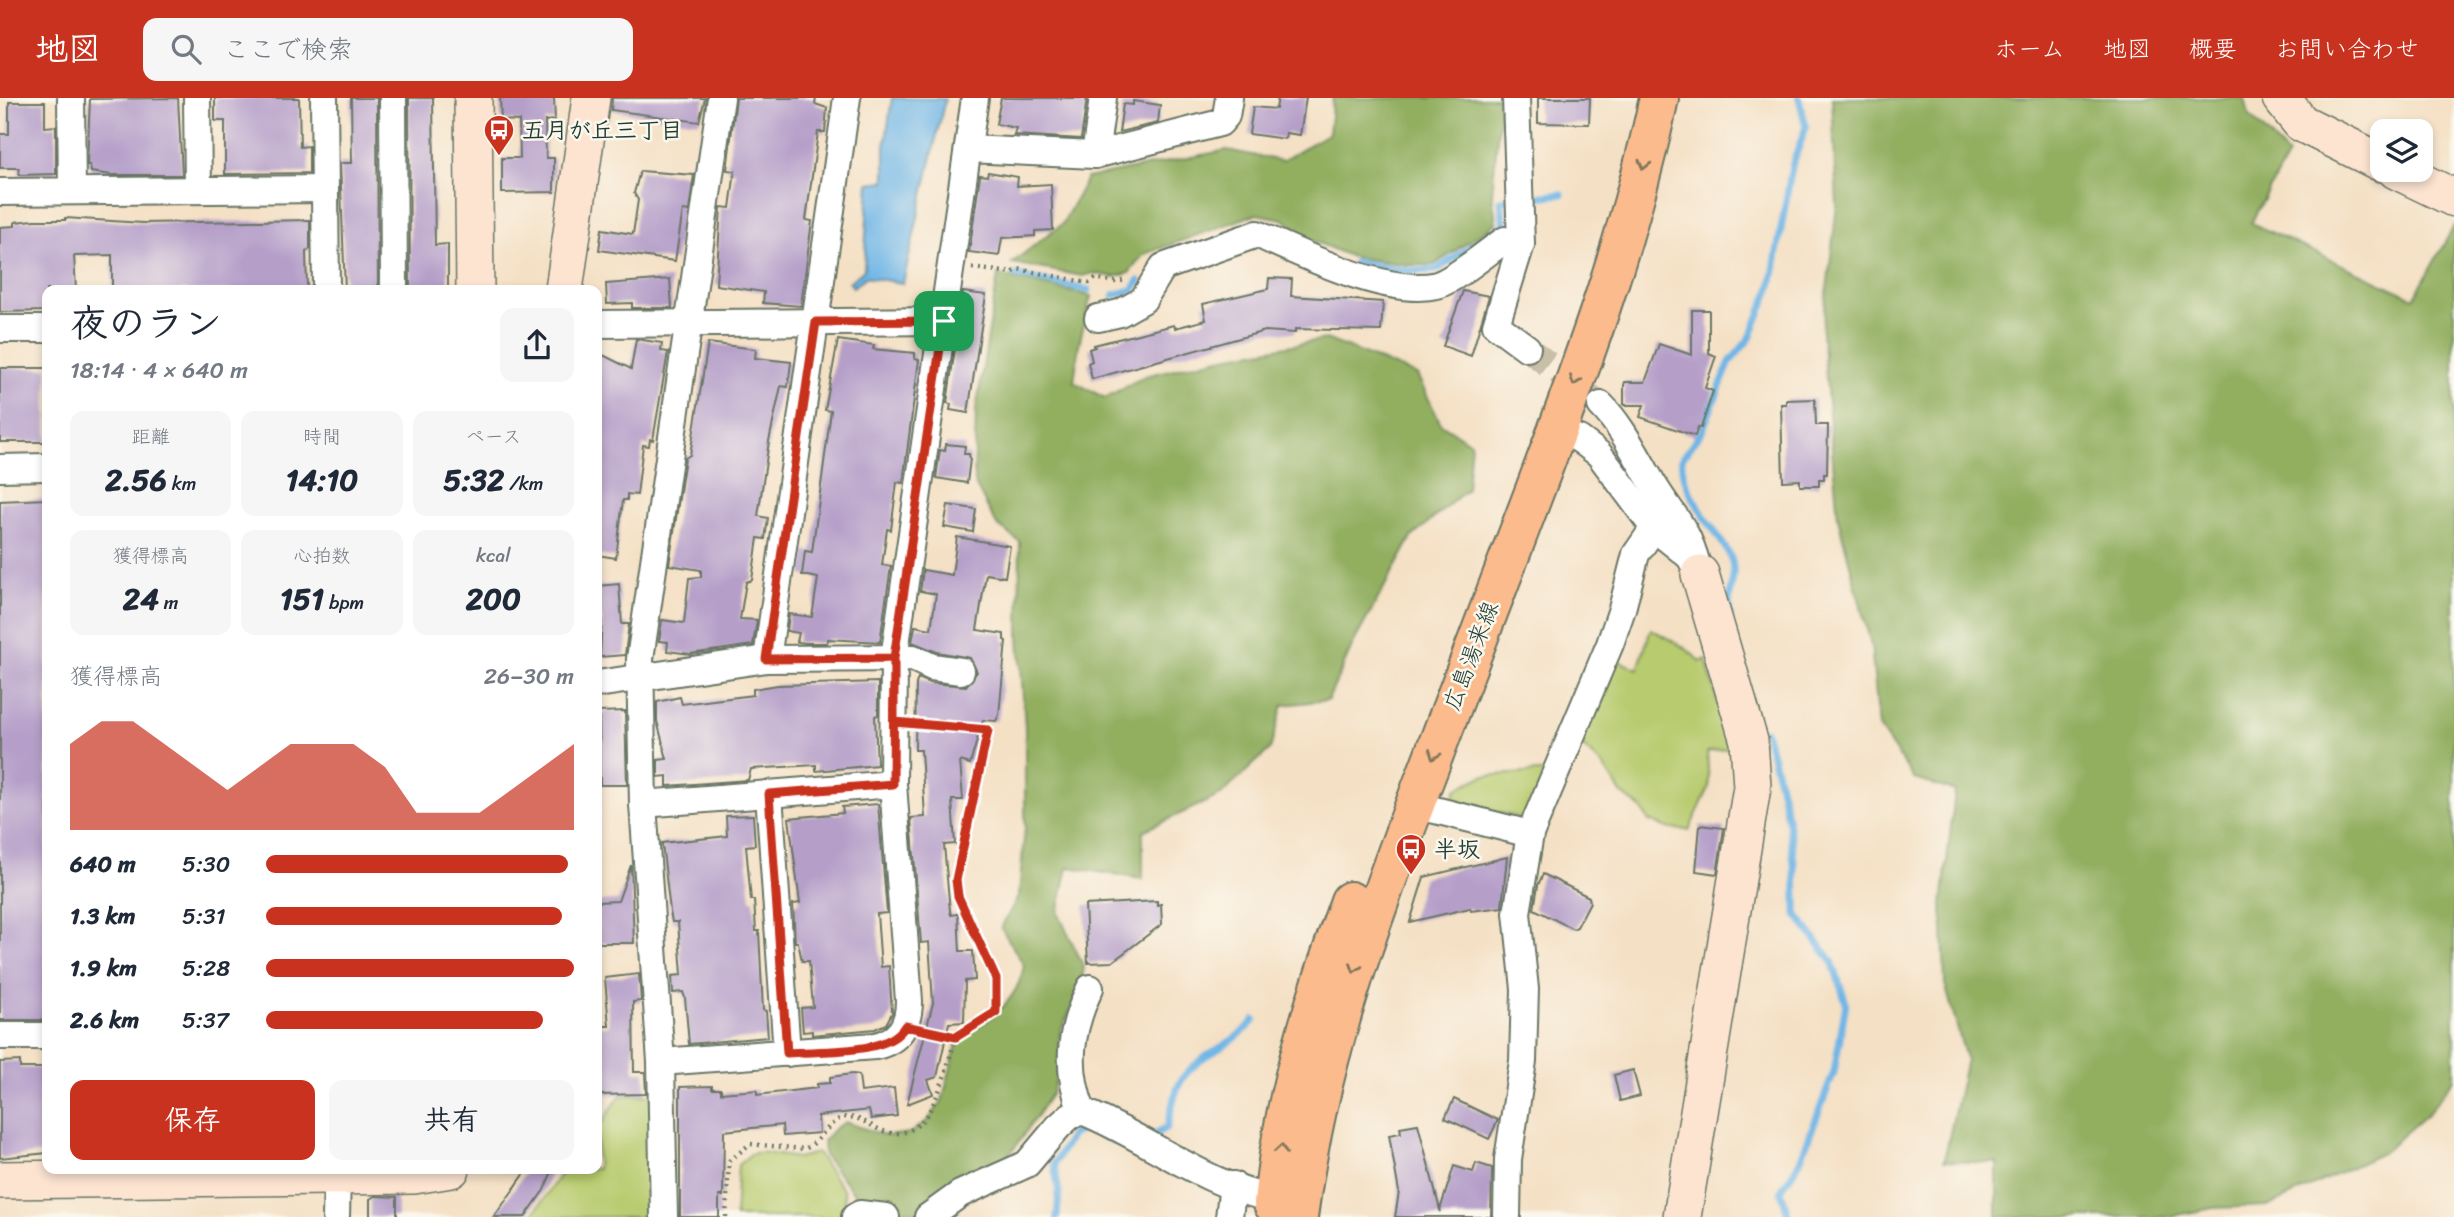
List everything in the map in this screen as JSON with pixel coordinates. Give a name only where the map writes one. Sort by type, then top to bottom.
[{"type":"main road","name":"広島湯来線","points":[[1281,1211],[1293,1085],[1331,953],[1555,360],[1602,218],[1632,98]]},
{"type":"main road","name":"広島湯来線","points":[[1281,1211],[1316,1107],[1342,1007],[1415,805],[1557,431],[1620,251],[1659,98]]},
{"type":"street","points":[[71,98],[72,191]]},
{"type":"street","points":[[197,98],[198,190]]},
{"type":"street","points":[[324,98],[326,285]]},
{"type":"street","points":[[393,98],[394,285]]},
{"type":"street","points":[[473,98],[475,285]]},
{"type":"street","points":[[565,285],[591,98]]},
{"type":"street","points":[[664,1217],[661,1062],[643,804],[640,659],[721,98]]},
{"type":"street","points":[[766,659],[847,98]]},
{"type":"street","points":[[661,1062],[883,1045],[900,1034],[905,1026],[909,1001],[893,784],[894,658],[975,98]]},
{"type":"street","points":[[1095,155],[1102,98]]},
{"type":"street","points":[[968,149],[1095,155],[1220,122],[1226,116],[1229,98]]},
{"type":"street","points":[[1516,98],[1521,244],[1496,325],[1527,348]]},
{"type":"street","points":[[2281,98],[2301,123],[2370,157]]},
{"type":"street","points":[[2421,182],[2454,198]]},
{"type":"street","points":[[0,192],[325,189]]},
{"type":"street","points":[[1098,318],[1119,313],[1143,300],[1163,267],[1257,234],[1342,272],[1413,286],[1440,284],[1505,240],[1521,244]]},
{"type":"street","points":[[602,324],[944,321]]},
{"type":"street","points":[[0,330],[42,329]]},
{"type":"street","points":[[1601,405],[1612,416],[1655,487],[1683,526],[1700,574],[1749,741],[1752,787],[1682,1217]]},
{"type":"street","points":[[1557,431],[1579,439],[1599,454],[1654,528],[1689,556],[1700,574]]},
{"type":"street","points":[[0,468],[42,467]]},
{"type":"street","points":[[1507,1217],[1508,1159],[1517,1119],[1524,1013],[1524,969],[1517,913],[1530,834],[1610,644],[1622,609],[1632,562],[1639,546],[1654,528]]},
{"type":"street","points":[[602,683],[766,659],[913,658],[932,667],[961,671]]},
{"type":"street","points":[[643,804],[893,784]]},
{"type":"street","points":[[769,794],[787,1053]]},
{"type":"street","points":[[1415,805],[1530,834]]},
{"type":"street","points":[[1082,1111],[1075,1092],[1070,1048],[1081,1007],[1090,988]]},
{"type":"street","points":[[0,1036],[42,1036]]},
{"type":"street","points":[[928,1217],[960,1194],[1027,1164],[1070,1116],[1082,1111],[1112,1123],[1140,1141],[1281,1211]]},
{"type":"street","points":[[0,1180],[420,1174]]},
{"type":"street","points":[[336,1217],[337,1176]]},
{"type":"street","points":[[1229,1217],[1233,1185]]},
{"type":"street","points":[[855,1217],[886,1217]]},
{"type":"path","points":[[996,271],[1012,273],[1018,269],[1090,283],[1096,278],[1114,282],[1128,280],[1136,271]]},
{"type":"path","points":[[726,1217],[729,1161],[750,1144],[801,1149],[812,1145],[842,1118],[854,1118],[895,1133],[907,1129],[925,1116],[940,1094],[945,1066],[956,1037],[996,1012],[996,979],[958,896],[956,880],[988,730],[894,722]]},
{"type":"path","points":[[905,1026],[956,1037]]},
{"type":"green space","points":[[1333,98],[1501,98],[1492,193],[1496,223],[1434,265],[1409,265],[1352,257],[1316,242],[1283,219],[1256,214],[1144,254],[1129,273],[1114,277],[1094,273],[1082,276],[1012,263],[1063,223],[1087,178],[1227,150],[1282,161],[1329,133]]},
{"type":"green space","points":[[1832,98],[2245,98],[2249,115],[2288,155],[2251,223],[2414,298],[2454,226],[2454,1079],[2428,1113],[2382,1153],[2269,1206],[2214,1208],[2167,1217],[1997,1217],[1997,1163],[1944,1161],[1966,1059],[1945,984],[1942,904],[1955,791],[1914,779],[1879,727],[1871,645],[1838,518],[1822,332],[1837,205]]},
{"type":"green space","points":[[998,275],[1091,296],[1079,344],[1074,382],[1105,398],[1145,376],[1220,358],[1326,339],[1417,375],[1441,424],[1471,443],[1467,489],[1412,537],[1354,642],[1328,700],[1283,705],[1270,749],[1221,795],[1143,831],[1143,879],[1068,867],[1058,913],[1084,967],[1080,991],[1060,1032],[1059,1069],[1052,1093],[1016,1146],[994,1170],[921,1212],[865,1207],[824,1155],[823,1141],[835,1128],[846,1122],[886,1136],[910,1133],[928,1120],[942,1101],[958,1040],[1000,1010],[1015,990],[1024,965],[1001,928],[1019,895],[1025,827],[1025,728],[1019,637],[1020,542],[997,525],[974,482],[976,410]]},
{"type":"green space","points":[[1651,629],[1684,647],[1701,662],[1706,659],[1730,748],[1707,752],[1709,788],[1689,830],[1670,829],[1649,821],[1641,808],[1621,793],[1604,767],[1577,741],[1608,657],[1638,669]]},
{"type":"green space","points":[[1549,772],[1524,819],[1453,801],[1456,789],[1483,776]]},
{"type":"green space","points":[[652,1095],[653,1217],[531,1217],[561,1174],[602,1174],[602,1123],[620,1096]]},
{"type":"green space","points":[[761,1152],[797,1158],[817,1153],[844,1191],[846,1217],[735,1217],[738,1165],[751,1154]]},
{"type":"water","points":[[892,98],[945,99],[903,283],[865,277],[853,287],[849,282],[864,270],[869,183],[885,181],[885,147]]},
{"type":"building","points":[[178,98],[182,175],[112,175],[91,172],[90,165],[87,165],[90,99]]},
{"type":"building","points":[[215,98],[299,98],[300,147],[309,146],[309,173],[225,174],[225,121],[215,121]]},
{"type":"building","points":[[351,98],[377,98],[378,285],[345,285],[340,163],[352,163]]},
{"type":"building","points":[[409,98],[433,98],[435,245],[448,244],[448,285],[410,285]]},
{"type":"building","points":[[500,98],[554,98],[555,120],[545,121],[546,158],[554,158],[554,192],[502,193],[502,158],[520,158],[519,121],[501,120]]},
{"type":"building","points":[[612,98],[705,98],[699,122],[611,110]]},
{"type":"building","points":[[736,98],[816,98],[815,104],[827,108],[825,132],[818,132],[806,220],[812,221],[801,306],[763,303],[764,292],[716,285],[721,207],[730,208],[735,171],[727,170]]},
{"type":"building","points":[[1001,98],[1087,98],[1081,139],[1014,135],[1016,128],[996,124]]},
{"type":"building","points":[[1278,98],[1306,98],[1300,135],[1286,133],[1285,139],[1249,134],[1253,107],[1276,109]]},
{"type":"building","points":[[1538,98],[1590,98],[1589,124],[1538,123]]},
{"type":"building","points":[[1133,101],[1160,105],[1158,123],[1119,132],[1123,104],[1133,105]]},
{"type":"building","points":[[9,102],[45,102],[45,127],[56,126],[56,174],[19,175],[19,168],[0,168],[0,134],[9,134]]},
{"type":"building","points":[[640,171],[694,175],[689,211],[683,210],[675,261],[599,250],[602,229],[633,234],[638,200],[634,193]]},
{"type":"building","points":[[988,172],[1018,177],[1017,186],[1051,184],[1053,230],[1035,231],[1035,236],[1002,238],[999,256],[969,252],[980,175],[987,176]]},
{"type":"building","points":[[65,220],[143,223],[310,220],[310,249],[306,252],[307,285],[112,285],[112,255],[74,256],[76,285],[42,285],[42,311],[0,312],[0,227],[15,226],[15,222]]},
{"type":"building","points":[[1269,278],[1292,279],[1291,296],[1383,302],[1381,331],[1265,331],[1092,379],[1088,363],[1092,361],[1089,349],[1095,347],[1094,345],[1206,320],[1203,304],[1268,289]]},
{"type":"building","points":[[670,279],[672,308],[632,308],[632,303],[607,304],[606,284]]},
{"type":"building","points":[[1463,291],[1489,296],[1471,356],[1443,346]]},
{"type":"building","points":[[963,292],[986,295],[968,413],[950,410],[951,404],[947,403]]},
{"type":"building","points":[[1692,310],[1709,310],[1709,353],[1716,356],[1705,388],[1713,391],[1701,428],[1698,427],[1695,436],[1640,417],[1644,405],[1624,405],[1625,382],[1645,382],[1659,344],[1692,355]]},
{"type":"building","points":[[636,339],[662,343],[661,351],[668,352],[653,440],[650,439],[649,446],[643,445],[637,495],[627,494],[627,500],[623,500],[616,558],[602,556],[602,354],[631,369]]},
{"type":"building","points":[[838,340],[874,345],[873,349],[915,353],[915,359],[919,360],[903,483],[897,482],[891,530],[887,529],[882,565],[891,566],[880,642],[828,639],[827,643],[797,642],[799,633],[787,631],[789,614],[812,617],[818,578],[802,575],[805,551],[812,552],[831,411],[825,410]]},
{"type":"building","points":[[708,343],[756,349],[755,358],[791,362],[788,387],[781,386],[769,441],[758,516],[768,518],[765,539],[758,538],[752,580],[746,582],[740,619],[757,620],[753,645],[690,654],[667,651],[668,642],[659,641],[662,620],[684,623],[689,578],[701,577],[701,570],[669,565],[685,458],[690,455]]},
{"type":"building","points":[[0,368],[42,368],[42,442],[0,442]]},
{"type":"building","points":[[1815,399],[1816,425],[1828,425],[1827,474],[1824,474],[1824,479],[1819,479],[1819,486],[1800,486],[1800,480],[1783,481],[1781,404],[1786,404],[1786,400]]},
{"type":"building","points":[[946,444],[965,446],[964,454],[969,454],[970,459],[967,483],[936,478],[940,450],[945,451]]},
{"type":"building","points":[[42,499],[42,1020],[0,1020],[0,501]]},
{"type":"building","points":[[948,505],[976,509],[973,532],[944,527]]},
{"type":"building","points":[[957,537],[1010,546],[1005,577],[986,574],[977,630],[1004,634],[1006,641],[999,715],[996,721],[983,720],[970,764],[960,761],[963,800],[952,800],[955,844],[944,845],[950,911],[951,915],[958,914],[960,951],[973,951],[975,980],[965,981],[964,1022],[949,1023],[937,1077],[928,1080],[933,1094],[907,1104],[933,1003],[929,942],[921,943],[911,818],[925,817],[921,750],[915,750],[916,684],[918,678],[930,683],[966,686],[977,672],[970,658],[937,652],[912,642],[915,626],[931,629],[936,594],[920,591],[923,570],[952,575]]},
{"type":"building","points":[[619,584],[622,624],[629,624],[625,655],[602,657],[602,586]]},
{"type":"building","points":[[878,682],[878,715],[875,716],[877,765],[816,771],[816,765],[751,769],[748,780],[667,786],[667,776],[658,777],[658,760],[667,759],[657,721],[657,702],[680,697],[682,704],[753,695],[753,689],[778,685]]},
{"type":"building","points":[[625,711],[627,785],[602,785],[602,712]]},
{"type":"building","points":[[878,804],[887,913],[877,914],[881,967],[889,966],[892,1013],[886,1024],[875,1029],[812,1035],[812,1031],[803,1032],[801,1008],[813,1007],[809,961],[802,961],[798,942],[795,942],[793,904],[800,903],[789,818],[843,813],[842,807]]},
{"type":"building","points":[[753,815],[755,845],[746,846],[751,900],[754,900],[756,931],[759,931],[763,1010],[766,1011],[768,1037],[689,1044],[685,998],[683,992],[673,993],[672,976],[682,975],[678,922],[672,922],[662,843],[727,836],[726,816]]},
{"type":"building","points":[[1700,825],[1724,828],[1717,874],[1696,871]]},
{"type":"building","points":[[1507,857],[1502,907],[1471,911],[1470,908],[1410,922],[1424,877]]},
{"type":"building","points":[[631,865],[634,943],[602,943],[602,902],[618,901]]},
{"type":"building","points":[[1543,874],[1589,897],[1590,902],[1577,927],[1573,929],[1534,909],[1538,885]]},
{"type":"building","points":[[1157,901],[1157,905],[1161,904],[1162,924],[1112,962],[1088,963],[1085,905]]},
{"type":"building","points":[[639,974],[641,1001],[633,1002],[634,1072],[645,1072],[646,1094],[602,1095],[602,1026],[609,1026],[605,978]]},
{"type":"building","points":[[20,1061],[20,1068],[42,1068],[42,1154],[0,1158],[0,1062]]},
{"type":"building","points":[[1633,1070],[1640,1096],[1620,1101],[1614,1075]]},
{"type":"building","points":[[859,1075],[861,1092],[894,1088],[897,1116],[871,1119],[869,1110],[818,1116],[819,1133],[783,1136],[782,1125],[724,1131],[723,1196],[719,1196],[719,1217],[680,1217],[680,1087],[712,1086],[712,1089],[721,1089],[721,1093],[757,1090],[757,1095],[817,1088],[817,1084],[830,1083],[830,1077]]},
{"type":"building","points":[[1454,1099],[1498,1120],[1489,1139],[1445,1118]]},
{"type":"building","points":[[1418,1124],[1440,1210],[1454,1166],[1473,1172],[1476,1163],[1492,1168],[1491,1217],[1395,1217],[1399,1192],[1389,1135],[1401,1133],[1400,1127]]},
{"type":"building","points":[[524,1174],[551,1174],[544,1190],[525,1217],[494,1217]]},
{"type":"building","points":[[375,1196],[397,1197],[397,1217],[370,1217],[370,1199]]},
{"type":"waterway","points":[[1730,616],[1729,601],[1733,578],[1730,556],[1692,496],[1682,470],[1682,458],[1703,429],[1730,362],[1750,338],[1771,287],[1792,166],[1806,127],[1799,98]]},
{"type":"waterway","points":[[1535,197],[1562,194]]},
{"type":"waterway","points":[[1355,262],[1409,271],[1436,270],[1504,225],[1501,201],[1506,200]]},
{"type":"waterway","points":[[1015,275],[1088,290]]},
{"type":"waterway","points":[[1114,295],[1133,290],[1139,281]]},
{"type":"waterway","points":[[1765,731],[1778,776],[1792,845],[1796,914],[1832,961],[1846,1003],[1834,1072],[1800,1161],[1781,1191],[1789,1217]]},
{"type":"waterway","points":[[1150,1137],[1167,1127],[1176,1093],[1185,1075],[1254,1020]]},
{"type":"waterway","points":[[1057,1217],[1059,1193],[1054,1164],[1072,1134],[1086,1129],[1116,1142],[1128,1143]]},
{"type":"tunnel","points":[[1527,348],[1601,405]]},
{"type":"place","name":"五月が丘三丁目","points":[[499,157]]},
{"type":"place","name":"半坂","points":[[1411,876]]},
{"type":"route","points":[[944,321],[816,322],[766,659],[894,658],[894,722],[988,730],[956,880],[958,896],[996,979],[996,1012],[956,1037],[905,1026],[900,1034],[883,1045],[787,1053],[769,794],[893,784],[894,658],[944,321]]}]
